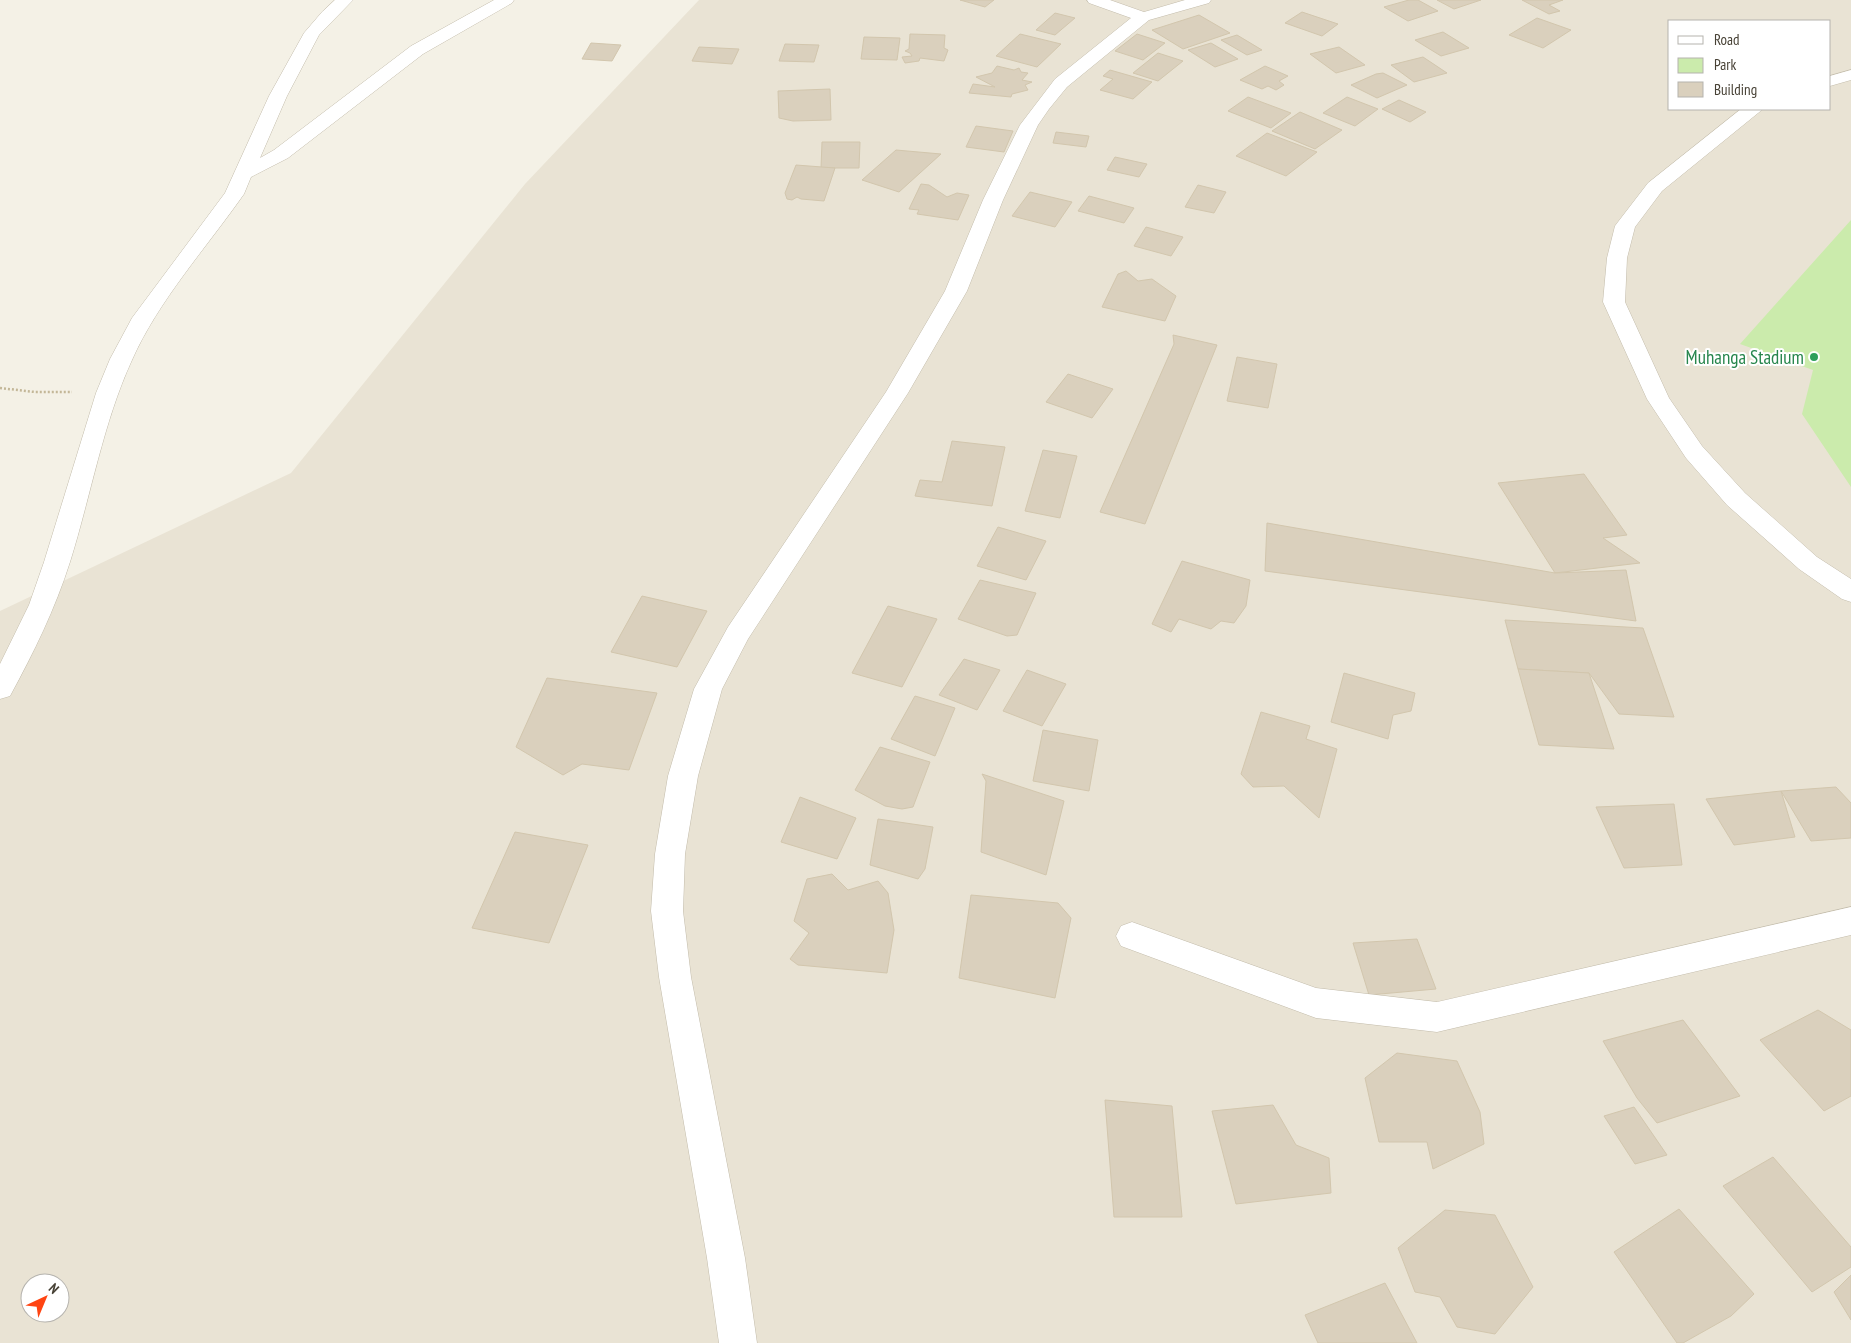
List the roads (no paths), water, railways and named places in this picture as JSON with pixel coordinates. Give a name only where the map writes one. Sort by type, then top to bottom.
[{"type":"street","points":[[0,688],[20,653],[42,605],[57,562],[108,393],[140,323],[220,214],[245,173],[278,96],[312,33],[345,0]]},
{"type":"street","points":[[245,173],[282,154],[417,50],[506,0]]},
{"type":"street","points":[[1095,0],[1142,17]]},
{"type":"street","points":[[738,1343],[726,1258],[675,977],[667,910],[670,854],[683,776],[708,689],[737,634],[897,393],[956,291],[993,200],[1029,125],[1042,106],[1061,83],[1142,17],[1203,0]]},
{"type":"street","points":[[1831,81],[1851,75]]},
{"type":"street","points":[[1752,110],[1655,187],[1624,226],[1617,258],[1614,302],[1658,399],[1694,452],[1736,499],[1808,563],[1851,592]]},
{"type":"street","points":[[1132,936],[1316,1003],[1437,1017],[1851,921]]},
{"type":"place","name":"Muhanga Stadium","points":[[1814,357]]}]
